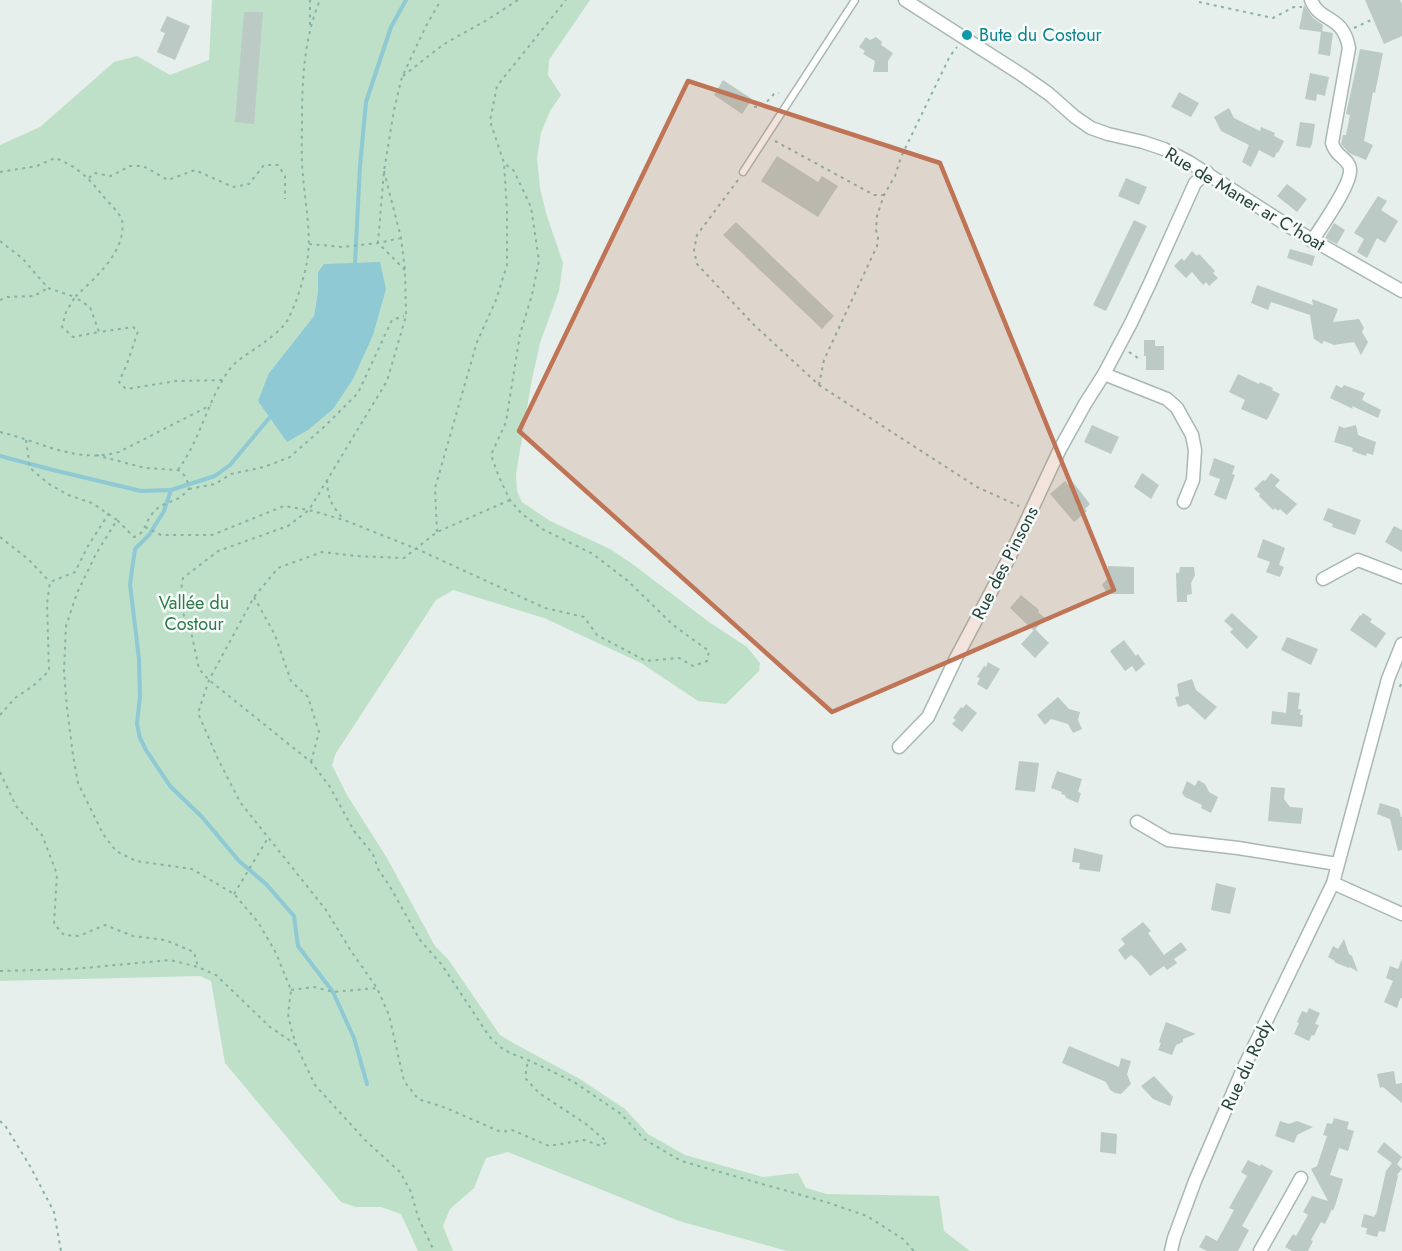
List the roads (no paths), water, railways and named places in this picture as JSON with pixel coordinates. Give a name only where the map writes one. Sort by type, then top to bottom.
[{"type":"street","name":"Rue de Maner ar C'hoat","points":[[905,0],[1049,94],[1091,128],[1164,149],[1189,162],[1312,241],[1402,291]]},
{"type":"street","points":[[1312,3],[1319,12],[1340,26],[1349,48],[1332,138],[1336,152],[1346,160],[1351,170],[1338,200],[1312,241]]},
{"type":"street","name":"Rue des Pinsons","points":[[898,747],[928,717],[956,658],[1009,558],[1060,449],[1104,374],[1141,303],[1195,183],[1207,172]]},
{"type":"street","points":[[1104,374],[1167,399],[1177,408],[1192,435],[1196,450],[1193,480],[1184,501]]},
{"type":"street","points":[[1323,579],[1358,560],[1402,577]]},
{"type":"street","name":"Rue du Rody","points":[[1171,1251],[1195,1181],[1243,1069],[1333,883],[1388,679],[1402,644]]},
{"type":"street","points":[[1137,822],[1168,840],[1238,848],[1337,864]]},
{"type":"street","points":[[1333,883],[1402,914]]},
{"type":"street","points":[[1260,1251],[1301,1178]]},
{"type":"lane","points":[[743,171],[855,0]]},
{"type":"water","points":[[380,262],[386,289],[373,335],[353,379],[333,409],[308,430],[287,442],[258,401],[269,373],[314,316],[318,272],[324,264]]},
{"type":"waterway","points":[[355,263],[366,102],[391,27],[406,0]]},
{"type":"waterway","points":[[0,456],[141,491],[171,490],[215,476],[230,465],[270,417]]},
{"type":"waterway","points":[[171,490],[164,511],[149,535],[135,549],[130,584],[139,659],[140,696],[137,724],[140,738],[170,786],[202,817],[239,861],[266,884],[294,916],[298,946],[333,992],[354,1038],[367,1084]]},
{"type":"place","name":"Bute du Costour","points":[[967,35]]},
{"type":"park label","name":"Vallée du Costour","points":[[194,613]]}]
